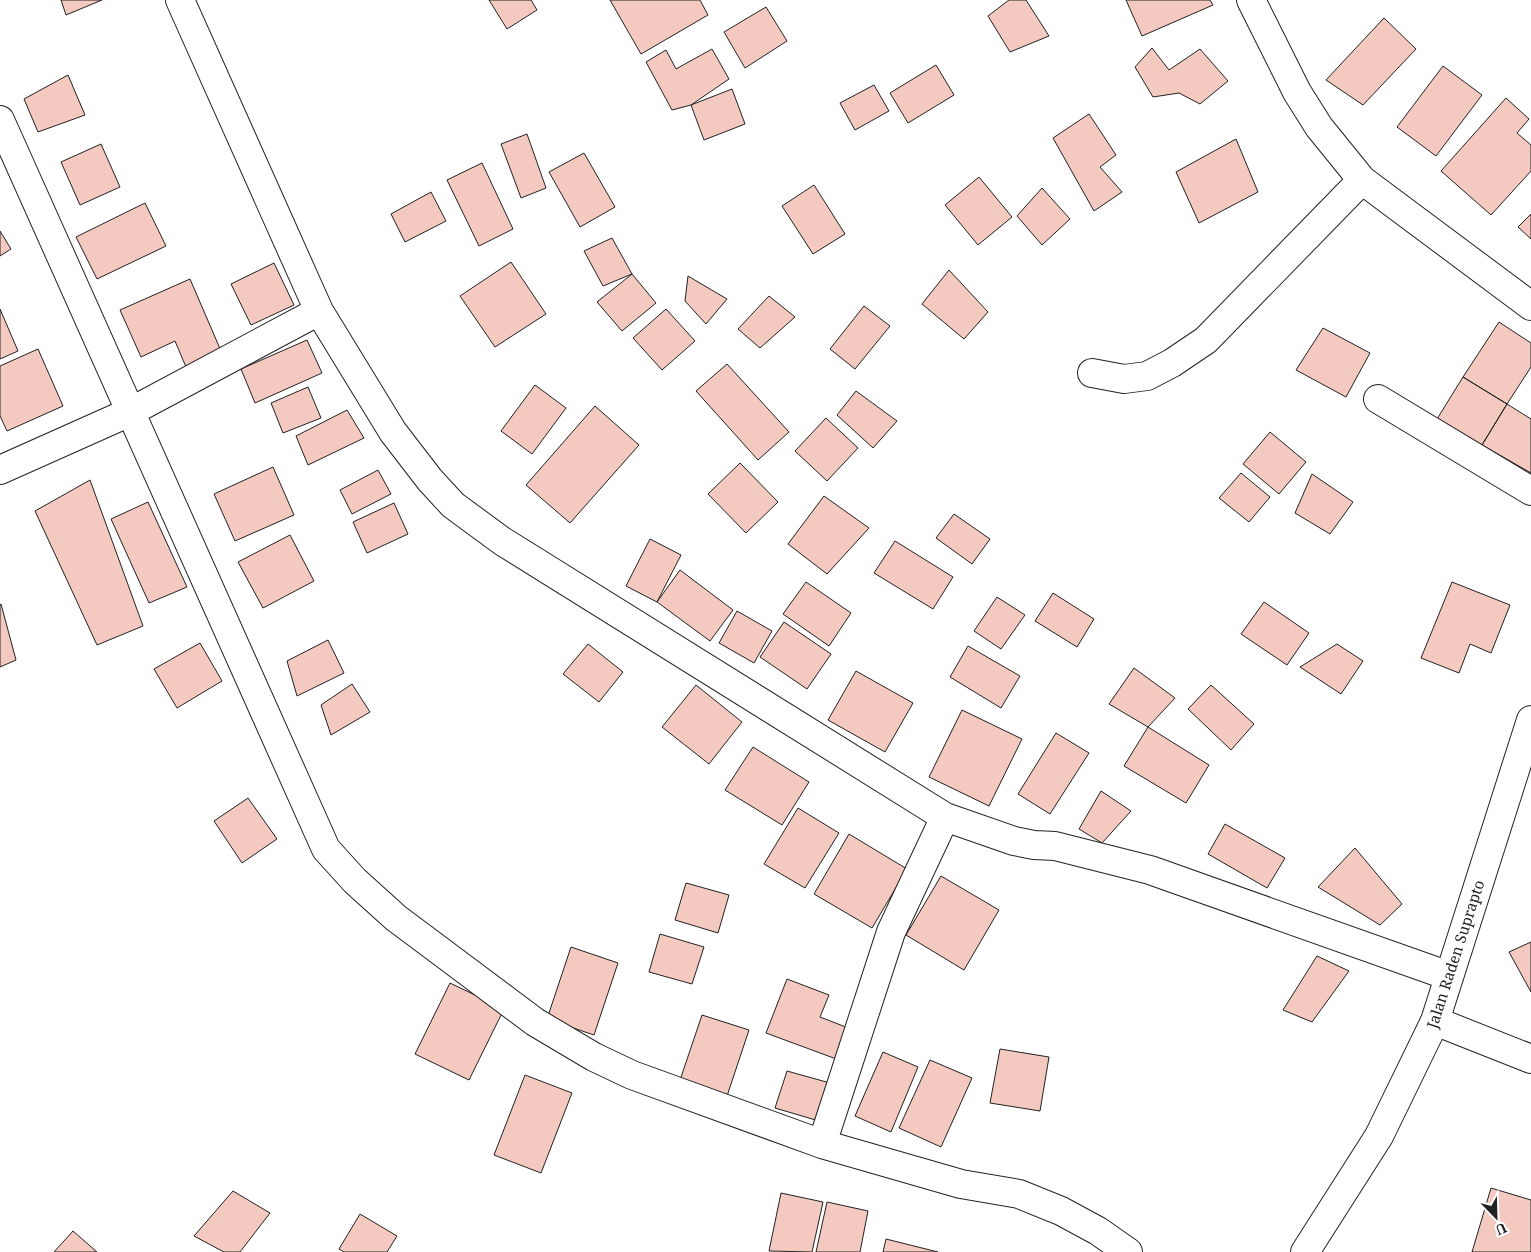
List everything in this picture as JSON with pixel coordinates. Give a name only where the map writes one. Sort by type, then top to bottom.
[{"type":"main road","points":[[180,0],[319,312],[393,432],[430,480],[453,505],[502,541],[945,817],[1014,841],[1034,845],[1055,846],[1150,870],[1449,976]]},
{"type":"main road","points":[[1251,0],[1297,92],[1319,127],[1362,180],[1531,306]]},
{"type":"main road","points":[[0,120],[326,849],[355,881],[396,918],[535,1022],[594,1058],[632,1075],[822,1144],[961,1184],[1019,1194],[1061,1211],[1098,1231],[1128,1252]]},
{"type":"main road","points":[[1092,373],[1124,380],[1147,376],[1172,363],[1206,340],[1362,180]]},
{"type":"main road","points":[[0,470],[130,412],[319,312]]},
{"type":"main road","points":[[1378,400],[1531,491]]},
{"type":"main road","name":"Jalan Raden Suprapto","points":[[1305,1252],[1379,1136],[1435,1021],[1531,720]]},
{"type":"main road","points":[[822,1144],[891,932],[945,817]]},
{"type":"main road","points":[[1435,1021],[1531,1059]]},
{"type":"building","points":[[61,0],[102,0],[66,15]]},
{"type":"building","points":[[489,0],[531,0],[537,10],[507,29]]},
{"type":"building","points":[[610,0],[700,0],[708,15],[641,54]]},
{"type":"building","points":[[1009,0],[1026,0],[1049,36],[1010,52],[988,16]]},
{"type":"building","points":[[1126,0],[1210,0],[1213,5],[1142,36]]},
{"type":"building","points":[[766,7],[787,41],[745,68],[724,32]]},
{"type":"building","points":[[1384,18],[1416,49],[1363,105],[1326,80]]},
{"type":"building","points":[[1152,48],[1169,70],[1200,49],[1228,81],[1200,104],[1179,93],[1153,97],[1135,67]]},
{"type":"building","points":[[712,49],[729,79],[691,105],[672,110],[646,62],[666,50],[676,69]]},
{"type":"building","points":[[936,65],[954,95],[908,123],[890,93]]},
{"type":"building","points":[[1443,66],[1482,95],[1436,156],[1397,127]]},
{"type":"building","points":[[68,75],[85,115],[38,132],[24,99]]},
{"type":"building","points":[[874,85],[889,111],[855,130],[840,103]]},
{"type":"building","points":[[732,89],[745,124],[704,140],[691,105]]},
{"type":"building","points":[[1506,98],[1529,119],[1517,133],[1531,145],[1531,171],[1491,215],[1441,171]]},
{"type":"building","points":[[1089,114],[1116,155],[1100,167],[1122,192],[1094,211],[1053,138]]},
{"type":"building","points":[[527,134],[546,188],[521,198],[501,144]]},
{"type":"building","points":[[1236,139],[1258,192],[1199,223],[1176,172]]},
{"type":"building","points":[[101,144],[120,187],[80,205],[61,162]]},
{"type":"building","points":[[584,153],[615,207],[580,227],[549,172]]},
{"type":"building","points":[[482,163],[513,229],[479,246],[447,180]]},
{"type":"building","points":[[979,177],[1012,217],[978,245],[945,205]]},
{"type":"building","points":[[814,185],[845,234],[813,254],[782,206]]},
{"type":"building","points":[[1042,188],[1070,219],[1042,245],[1017,216]]},
{"type":"building","points":[[431,192],[446,221],[405,242],[391,214]]},
{"type":"building","points":[[145,203],[166,246],[97,279],[76,237]]},
{"type":"building","points":[[1531,214],[1531,239],[1518,227]]},
{"type":"building","points":[[0,231],[11,249],[0,256]]},
{"type":"building","points":[[612,238],[632,274],[603,286],[584,251]]},
{"type":"building","points":[[511,262],[546,314],[495,347],[460,296]]},
{"type":"building","points":[[274,263],[294,305],[251,325],[231,284]]},
{"type":"building","points":[[949,270],[988,312],[964,339],[922,304]]},
{"type":"building","points":[[632,274],[656,303],[622,331],[597,302]]},
{"type":"building","points":[[688,276],[727,299],[706,324],[685,301]]},
{"type":"building","points":[[190,279],[221,351],[186,367],[175,341],[141,357],[120,310]]},
{"type":"building","points":[[769,296],[795,317],[760,348],[738,329]]},
{"type":"building","points":[[864,306],[890,326],[855,369],[830,349]]},
{"type":"building","points":[[0,309],[18,351],[0,359]]},
{"type":"building","points":[[666,309],[695,341],[662,370],[633,338]]},
{"type":"building","points":[[1499,322],[1531,343],[1531,367],[1507,404],[1463,377]]},
{"type":"building","points":[[1323,328],[1370,353],[1346,397],[1296,370]]},
{"type":"building","points":[[307,340],[322,373],[255,403],[241,369]]},
{"type":"building","points":[[38,349],[63,406],[7,431],[0,416],[0,366]]},
{"type":"building","points":[[727,364],[789,432],[758,460],[696,391]]},
{"type":"building","points":[[1463,377],[1507,404],[1482,445],[1437,419]]},
{"type":"building","points":[[535,385],[566,408],[532,454],[501,431]]},
{"type":"building","points":[[308,387],[321,418],[283,433],[271,403]]},
{"type":"building","points":[[856,391],[897,421],[873,448],[837,415]]},
{"type":"building","points":[[1507,404],[1531,419],[1531,473],[1482,445]]},
{"type":"building","points":[[595,406],[639,445],[570,523],[526,485]]},
{"type":"building","points":[[347,410],[364,438],[308,465],[296,436]]},
{"type":"building","points":[[826,418],[858,448],[827,481],[795,451]]},
{"type":"building","points":[[1270,432],[1306,462],[1279,494],[1243,464]]},
{"type":"building","points":[[740,463],[778,502],[746,533],[708,494]]},
{"type":"building","points":[[273,467],[294,515],[235,541],[214,494]]},
{"type":"building","points":[[378,470],[391,494],[352,514],[340,490]]},
{"type":"building","points":[[1241,473],[1270,497],[1249,522],[1219,498]]},
{"type":"building","points":[[1312,474],[1353,502],[1330,534],[1295,513]]},
{"type":"building","points":[[90,480],[143,626],[97,645],[35,511]]},
{"type":"building","points":[[824,496],[869,528],[827,574],[788,544]]},
{"type":"building","points":[[148,502],[187,587],[149,603],[111,519]]},
{"type":"building","points":[[394,503],[408,534],[367,553],[353,522]]},
{"type":"building","points":[[954,514],[990,539],[972,564],[936,538]]},
{"type":"building","points":[[290,535],[314,581],[263,608],[238,562]]},
{"type":"building","points":[[650,539],[681,555],[657,602],[626,586]]},
{"type":"building","points":[[895,541],[953,577],[933,609],[874,573]]},
{"type":"building","points":[[680,570],[733,610],[710,641],[657,602]]},
{"type":"building","points":[[806,582],[851,613],[829,646],[783,614]]},
{"type":"building","points":[[1452,582],[1510,605],[1491,653],[1470,644],[1459,673],[1421,658]]},
{"type":"building","points":[[1053,593],[1094,619],[1077,647],[1035,621]]},
{"type":"building","points":[[997,597],[1025,615],[1001,649],[974,631]]},
{"type":"building","points":[[1264,602],[1309,633],[1287,665],[1241,634]]},
{"type":"building","points":[[0,605],[16,660],[0,667]]},
{"type":"building","points":[[737,611],[772,631],[754,663],[719,643]]},
{"type":"building","points":[[784,622],[831,654],[807,689],[760,657]]},
{"type":"building","points":[[328,640],[344,673],[297,696],[287,661]]},
{"type":"building","points":[[200,643],[222,681],[177,708],[154,669]]},
{"type":"building","points":[[588,644],[623,672],[599,702],[563,674]]},
{"type":"building","points":[[1337,644],[1363,661],[1341,694],[1300,667]]},
{"type":"building","points":[[968,646],[1020,676],[1001,708],[950,677]]},
{"type":"building","points":[[1134,668],[1175,698],[1148,727],[1109,704]]},
{"type":"building","points":[[856,671],[913,703],[885,752],[828,720]]},
{"type":"building","points":[[352,684],[370,712],[331,735],[321,705]]},
{"type":"building","points":[[696,685],[742,722],[709,764],[662,727]]},
{"type":"building","points":[[1211,685],[1254,724],[1231,750],[1188,709]]},
{"type":"building","points":[[962,710],[1022,739],[989,806],[929,777]]},
{"type":"building","points":[[1148,727],[1209,765],[1186,803],[1124,766]]},
{"type":"building","points":[[1056,733],[1089,753],[1050,814],[1018,794]]},
{"type":"building","points":[[753,747],[809,782],[782,825],[725,790]]},
{"type":"building","points":[[1101,791],[1131,811],[1102,843],[1079,829]]},
{"type":"building","points":[[248,798],[277,839],[242,863],[214,821]]},
{"type":"building","points":[[798,808],[839,833],[805,888],[764,864]]},
{"type":"building","points":[[1225,824],[1285,858],[1267,888],[1208,854]]},
{"type":"building","points":[[849,834],[907,869],[872,928],[814,894]]},
{"type":"building","points":[[1355,848],[1402,904],[1380,925],[1318,887]]},
{"type":"building","points":[[941,876],[999,910],[964,970],[906,935]]},
{"type":"building","points":[[686,883],[729,895],[718,933],[675,920]]},
{"type":"building","points":[[660,934],[704,947],[692,984],[649,972]]},
{"type":"building","points":[[1531,942],[1531,992],[1509,952]]},
{"type":"building","points":[[571,947],[618,963],[594,1035],[547,1019]]},
{"type":"building","points":[[1317,956],[1349,971],[1312,1022],[1283,1010]]},
{"type":"building","points":[[787,979],[829,995],[820,1017],[851,1029],[839,1060],[766,1033]]},
{"type":"building","points":[[450,983],[504,1009],[469,1080],[415,1054]]},
{"type":"building","points":[[702,1015],[749,1030],[725,1102],[678,1086]]},
{"type":"building","points":[[1000,1049],[1049,1057],[1040,1111],[990,1103]]},
{"type":"building","points":[[883,1052],[918,1067],[891,1132],[855,1116]]},
{"type":"building","points":[[930,1060],[972,1078],[941,1147],[899,1128]]},
{"type":"building","points":[[787,1071],[830,1083],[819,1121],[775,1108]]},
{"type":"building","points":[[525,1075],[572,1093],[541,1173],[494,1155]]},
{"type":"building","points":[[1491,1188],[1531,1200],[1531,1252],[1472,1252]]},
{"type":"building","points":[[233,1191],[270,1213],[240,1252],[224,1252],[194,1236]]},
{"type":"building","points":[[781,1193],[823,1202],[812,1252],[769,1251]]},
{"type":"building","points":[[827,1202],[868,1211],[860,1252],[816,1252]]},
{"type":"building","points":[[360,1214],[397,1236],[387,1252],[344,1252],[339,1249]]},
{"type":"building","points":[[73,1231],[97,1252],[54,1252]]},
{"type":"building","points":[[886,1239],[938,1252],[883,1252]]}]
